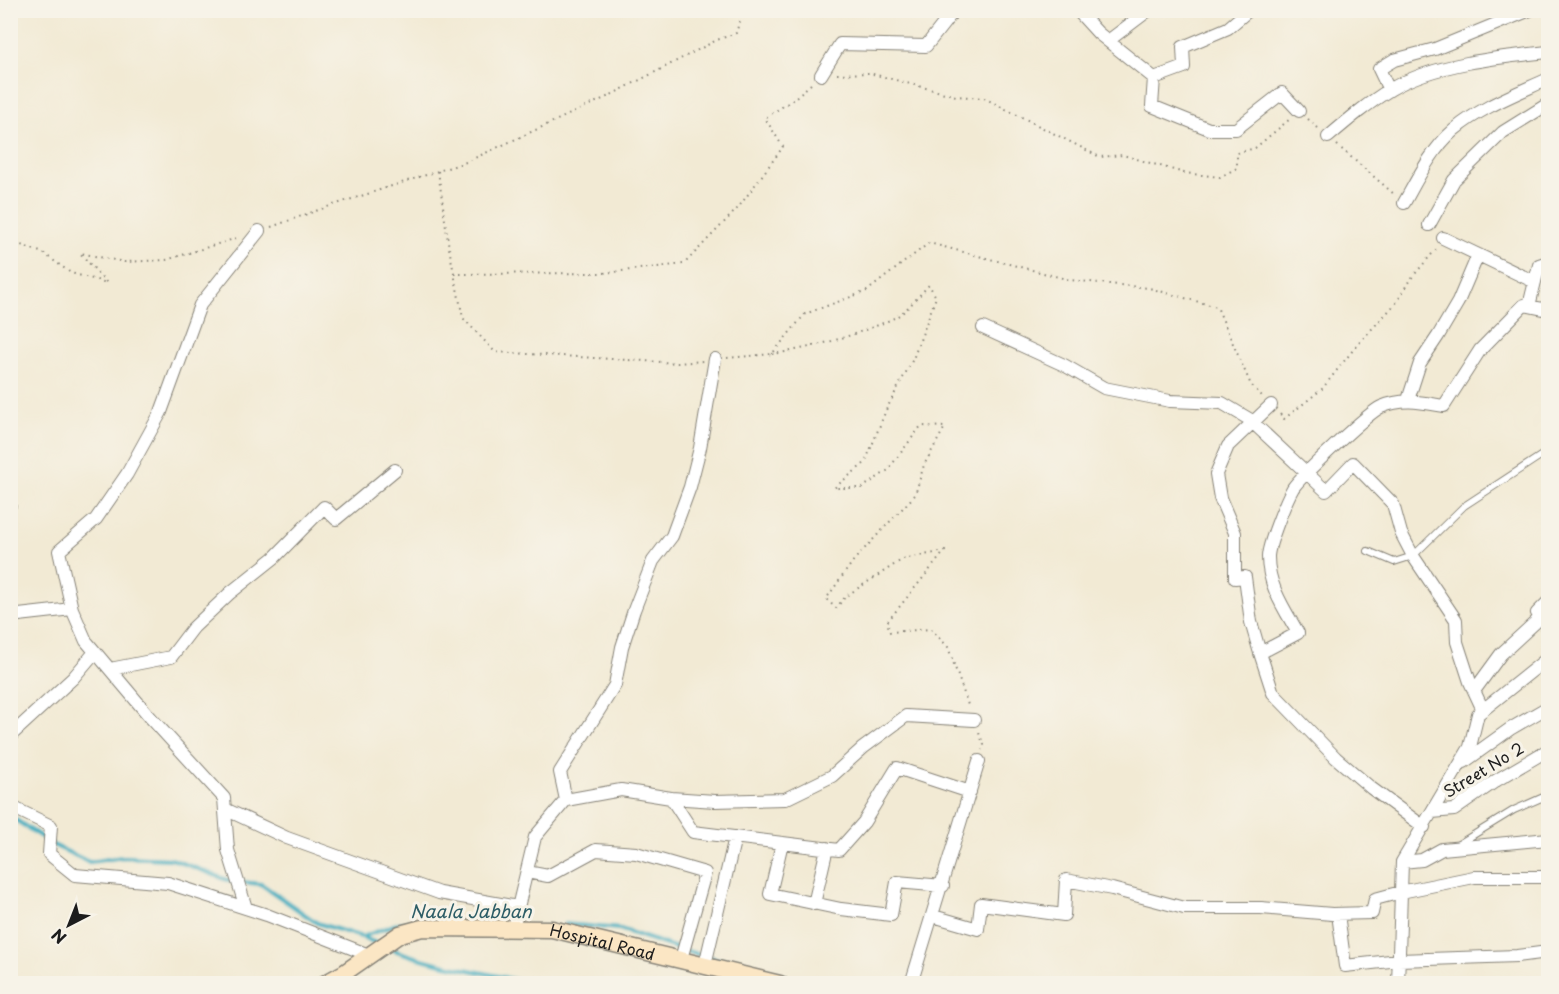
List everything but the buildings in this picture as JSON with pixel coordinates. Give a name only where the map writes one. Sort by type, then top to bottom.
[{"type":"main road","name":"Hospital Road","points":[[324,984],[344,973],[400,934],[422,928],[513,928],[552,929],[682,953],[780,984]]},
{"type":"street","points":[[821,75],[840,44],[926,46],[952,13],[950,10]]},
{"type":"street","points":[[1077,10],[1108,41],[1154,78]]},
{"type":"street","points":[[1108,41],[1149,10]]},
{"type":"street","points":[[1154,78],[1184,67],[1183,47],[1228,28],[1250,10]]},
{"type":"street","points":[[1389,90],[1379,69],[1394,60],[1435,49],[1530,10]]},
{"type":"street","points":[[1328,137],[1389,90],[1434,72],[1492,58],[1548,52]]},
{"type":"street","points":[[1154,78],[1152,106],[1209,129],[1236,129],[1282,93],[1299,111]]},
{"type":"street","points":[[1404,203],[1428,162],[1454,130],[1490,105],[1548,80]]},
{"type":"street","points":[[1429,225],[1454,180],[1503,132],[1548,104]]},
{"type":"street","points":[[246,908],[228,850],[224,798],[150,717],[86,641],[72,609],[59,551],[96,519],[127,474],[161,412],[200,305],[259,231]]},
{"type":"street","points":[[1443,238],[1535,282]]},
{"type":"street","points":[[1408,400],[1420,363],[1458,302],[1478,255]]},
{"type":"street","points":[[1529,306],[1539,265],[1548,262]]},
{"type":"street","points":[[1260,653],[1298,633],[1275,594],[1268,556],[1293,488],[1336,445],[1378,408],[1408,400],[1444,406],[1480,350],[1524,305],[1548,310]]},
{"type":"street","points":[[982,328],[1064,365],[1104,388],[1170,400],[1222,404],[1252,422],[1326,490],[1353,463],[1393,504],[1401,533],[1413,556],[1456,620],[1457,642],[1483,710]]},
{"type":"street","points":[[566,800],[560,772],[615,686],[622,647],[634,610],[653,561],[672,536],[690,487],[700,447],[715,360]]},
{"type":"street","points":[[1271,405],[1228,446],[1216,474],[1220,498],[1235,533],[1235,578],[1245,577],[1251,622],[1273,693],[1336,758],[1371,788],[1424,827]]},
{"type":"street","points":[[110,669],[171,657],[193,628],[230,593],[274,558],[324,507],[336,519],[395,470]]},
{"type":"street","points":[[10,499],[10,506]]},
{"type":"street","points":[[1474,691],[1501,654],[1540,618],[1537,613],[1548,602]]},
{"type":"street","points":[[10,616],[72,609]]},
{"type":"street","points":[[10,736],[73,678],[95,652]]},
{"type":"street","points":[[1398,984],[1402,862],[1470,747],[1478,714],[1548,658]]},
{"type":"street","points":[[1460,765],[1510,729],[1548,707]]},
{"type":"street","points":[[513,928],[535,837],[566,800],[621,790],[671,798],[715,801],[785,799],[832,776],[863,748],[906,716],[974,720]]},
{"type":"street","name":"Street No 2","points":[[1432,812],[1454,810],[1497,780],[1548,750]]},
{"type":"street","points":[[911,984],[979,761]]},
{"type":"street","points":[[671,798],[693,832],[839,850],[864,822],[897,768],[970,792]]},
{"type":"street","points":[[10,806],[51,826],[49,854],[75,875],[168,883],[246,908],[369,955]]},
{"type":"street","points":[[225,809],[287,838],[439,893],[518,907]]},
{"type":"street","points":[[706,959],[735,837]]},
{"type":"street","points":[[1402,862],[1422,860],[1442,849],[1548,839]]},
{"type":"street","points":[[782,843],[770,894],[841,909],[891,915],[897,882],[942,886]]},
{"type":"street","points":[[814,904],[827,848]]},
{"type":"street","points":[[527,872],[548,876],[596,850],[636,853],[705,873],[682,953]]},
{"type":"street","points":[[933,916],[978,929],[981,904],[1064,915],[1066,880],[1112,889],[1184,908],[1261,908],[1338,914],[1372,913],[1375,899],[1474,877],[1548,877]]},
{"type":"street","points":[[1338,914],[1345,966],[1399,960],[1517,956],[1548,952]]},
{"type":"lane","points":[[1368,551],[1394,562],[1413,556],[1464,506],[1548,451]]},
{"type":"lane","points":[[1452,848],[1514,810],[1548,795]]},
{"type":"path","points":[[10,241],[43,253],[71,273],[107,283],[80,253],[124,262],[166,260],[466,162],[607,97],[717,40],[736,33],[743,10]]},
{"type":"path","points":[[454,274],[604,273],[684,264],[738,208],[783,147],[765,118],[791,101],[821,75],[869,73],[956,96],[984,98],[1100,157],[1123,155],[1184,173],[1220,177],[1237,168],[1237,153],[1255,148],[1299,111],[1404,203]]},
{"type":"path","points":[[438,171],[463,318],[495,352],[678,363],[796,351],[898,316],[929,285],[936,297],[913,358],[886,410],[865,462],[834,488],[862,488],[887,471],[921,426],[945,427],[924,465],[915,495],[854,560],[826,598],[836,608],[846,596],[903,559],[945,552],[887,622],[890,632],[931,629],[948,648],[984,745],[979,761]]},
{"type":"path","points":[[772,354],[805,314],[867,291],[929,243],[1070,280],[1149,288],[1217,308],[1251,385],[1284,419],[1322,388],[1357,345],[1397,302],[1409,281],[1443,238]]},
{"type":"waterway","name":"Naala Jabban","points":[[10,816],[53,845],[89,862],[123,857],[172,859],[230,881],[261,884],[317,923],[362,937],[399,923],[414,923]]},
{"type":"waterway","name":"Naala Jabban","points":[[565,924],[620,929],[682,950],[767,972]]},
{"type":"waterway","points":[[362,937],[376,943]]},
{"type":"waterway","points":[[389,948],[441,964],[531,984]]},
{"type":"waterway","name":"Naala Jabban","points":[[780,976],[814,984]]}]
